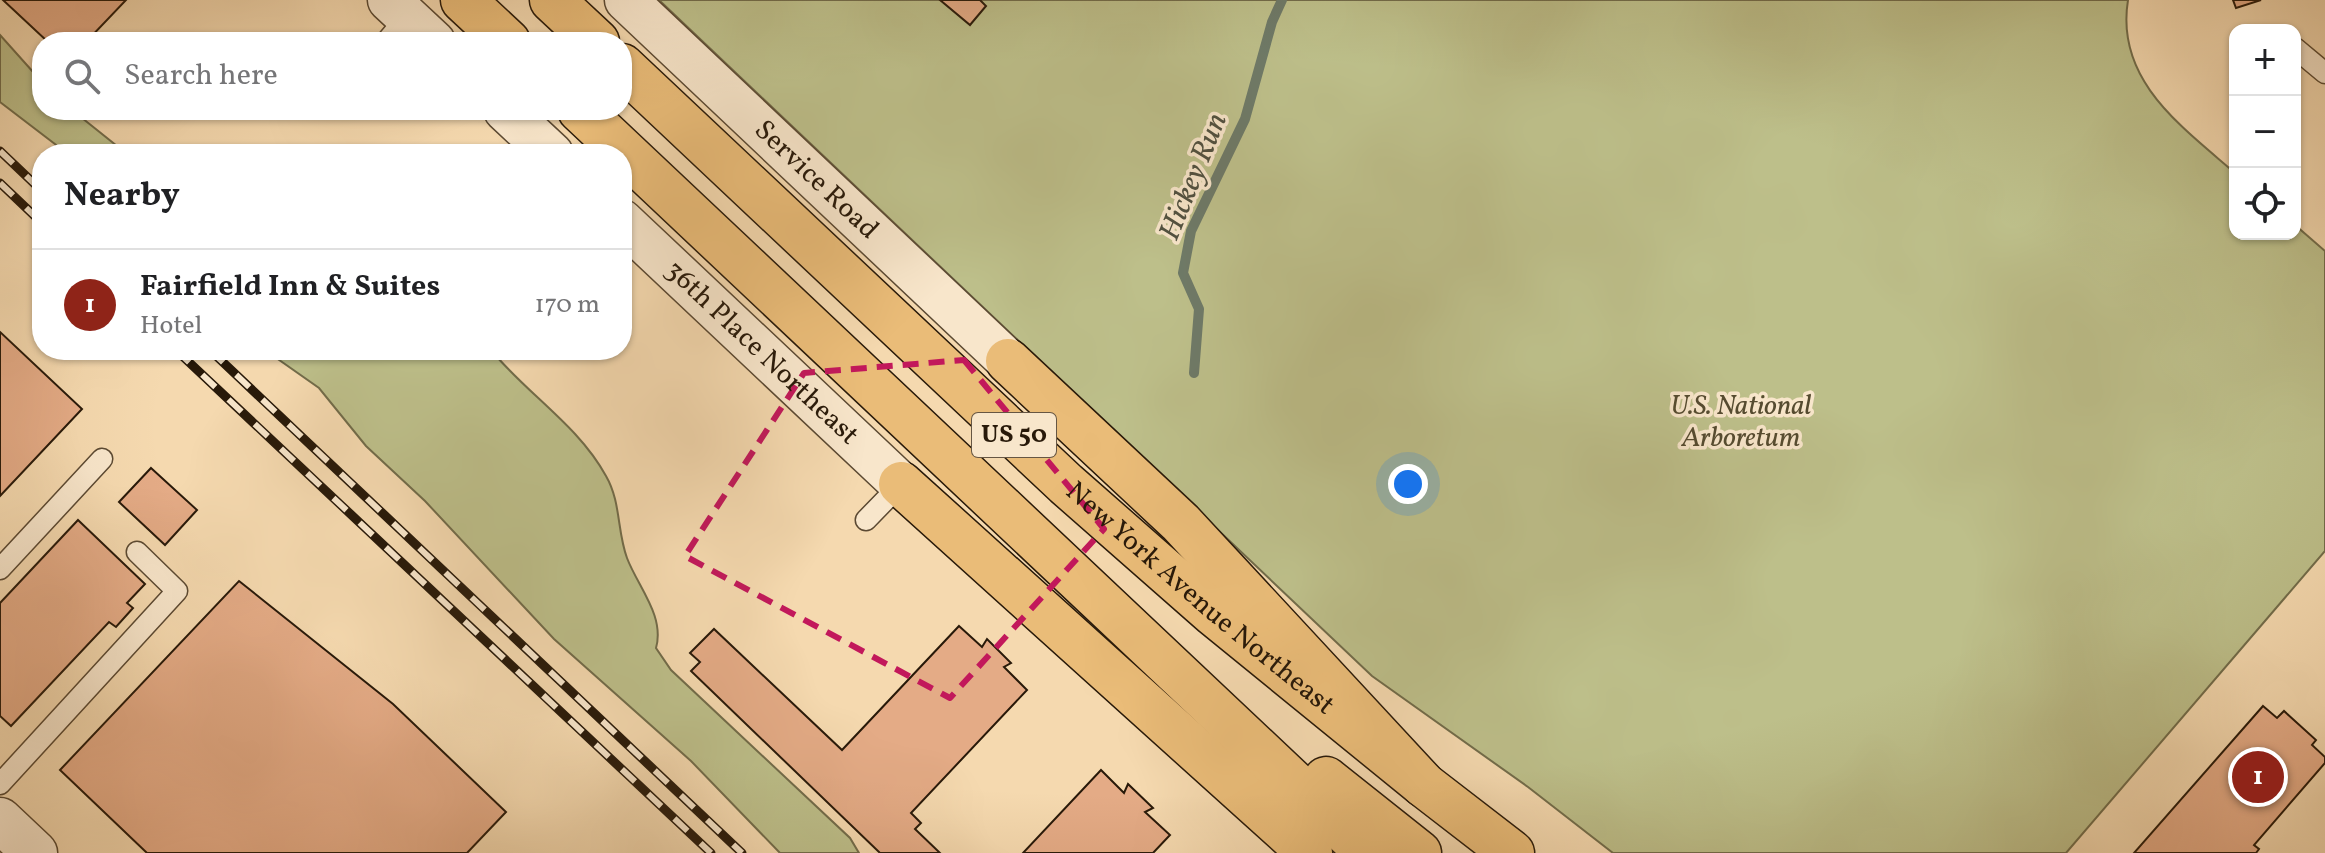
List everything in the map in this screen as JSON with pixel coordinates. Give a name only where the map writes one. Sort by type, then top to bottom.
[{"type":"highway","points":[[463,0],[497,32]]},
{"type":"highway","points":[[552,0],[586,32]]},
{"type":"highway","name":"New York Avenue Northeast","points":[[632,75],[1066,484],[1214,614],[1512,853]]},
{"type":"highway","name":"US 50","points":[[591,120],[616,144]]},
{"type":"highway","name":"US 50","points":[[632,159],[1368,853]]},
{"type":"highway","points":[[1008,361],[1181,523],[1424,785]]},
{"type":"highway","points":[[901,484],[1310,853]]},
{"type":"highway","points":[[1122,621],[1419,853]]},
{"type":"street","name":"Service Road","points":[[626,0],[1008,361]]},
{"type":"street","points":[[516,120],[541,144]]},
{"type":"street","name":"36th Place Northeast","points":[[632,230],[901,484]]},
{"type":"street","points":[[0,820],[35,853]]},
{"type":"lane","points":[[2301,53],[2325,73]]},
{"type":"lane","points":[[0,569],[102,459]]},
{"type":"lane","points":[[866,520],[901,484]]},
{"type":"lane","points":[[0,784],[177,591],[137,552]]},
{"type":"highlighted area","points":[[964,360],[1104,529],[950,698],[685,556],[804,373]]},
{"type":"green space","name":"U.S. National Arboretum","points":[[659,0],[2128,0],[2127,28],[2132,54],[2142,78],[2174,119],[2229,168],[2229,240],[2301,240],[2301,230],[2325,251],[2325,551],[2066,853],[1613,853],[1528,787],[1372,676]]},
{"type":"green space","points":[[0,35],[32,71],[32,120],[84,120],[114,144],[55,144],[0,102]]},
{"type":"green space","points":[[279,360],[500,360],[567,425],[606,476],[614,496],[627,558],[654,613],[658,636],[656,648],[671,670],[850,838],[859,853],[780,853],[691,761],[554,639],[425,501],[366,446],[319,388]]},
{"type":"building","points":[[3,0],[126,0],[96,32],[37,32]]},
{"type":"building","points":[[940,0],[980,0],[986,6],[970,25]]},
{"type":"building","points":[[2233,0],[2261,0],[2236,8]]},
{"type":"building","points":[[0,332],[82,409],[0,496]]},
{"type":"building","points":[[151,468],[197,510],[165,545],[119,502]]},
{"type":"building","points":[[78,520],[145,584],[127,603],[133,608],[116,627],[109,622],[11,726],[0,716],[0,603]]},
{"type":"building","points":[[239,581],[393,704],[506,812],[467,853],[147,853],[60,770]]},
{"type":"building","points":[[959,626],[982,647],[987,639],[1011,663],[1004,667],[1027,690],[911,813],[921,823],[915,829],[940,853],[880,853],[691,671],[700,662],[690,653],[714,629],[842,750]]},
{"type":"building","points":[[2263,706],[2277,718],[2284,711],[2316,740],[2312,745],[2325,757],[2325,763],[2254,845],[2259,849],[2256,853],[2134,853]]},
{"type":"building","points":[[1101,770],[1124,793],[1128,784],[1153,808],[1145,812],[1170,835],[1153,853],[1023,853]]},
{"type":"waterway","name":"Hickey Run","points":[[1194,373],[1199,309],[1183,273],[1191,231],[1245,119],[1272,22],[1282,0]]},
{"type":"railway","points":[[0,151],[32,181]]},
{"type":"railway","points":[[0,183],[32,213]]},
{"type":"railway","points":[[187,360],[711,853]]},
{"type":"railway","points":[[221,360],[742,853]]},
{"type":"place","name":"Fairfield Inn & Suites","points":[[2258,777]]}]
